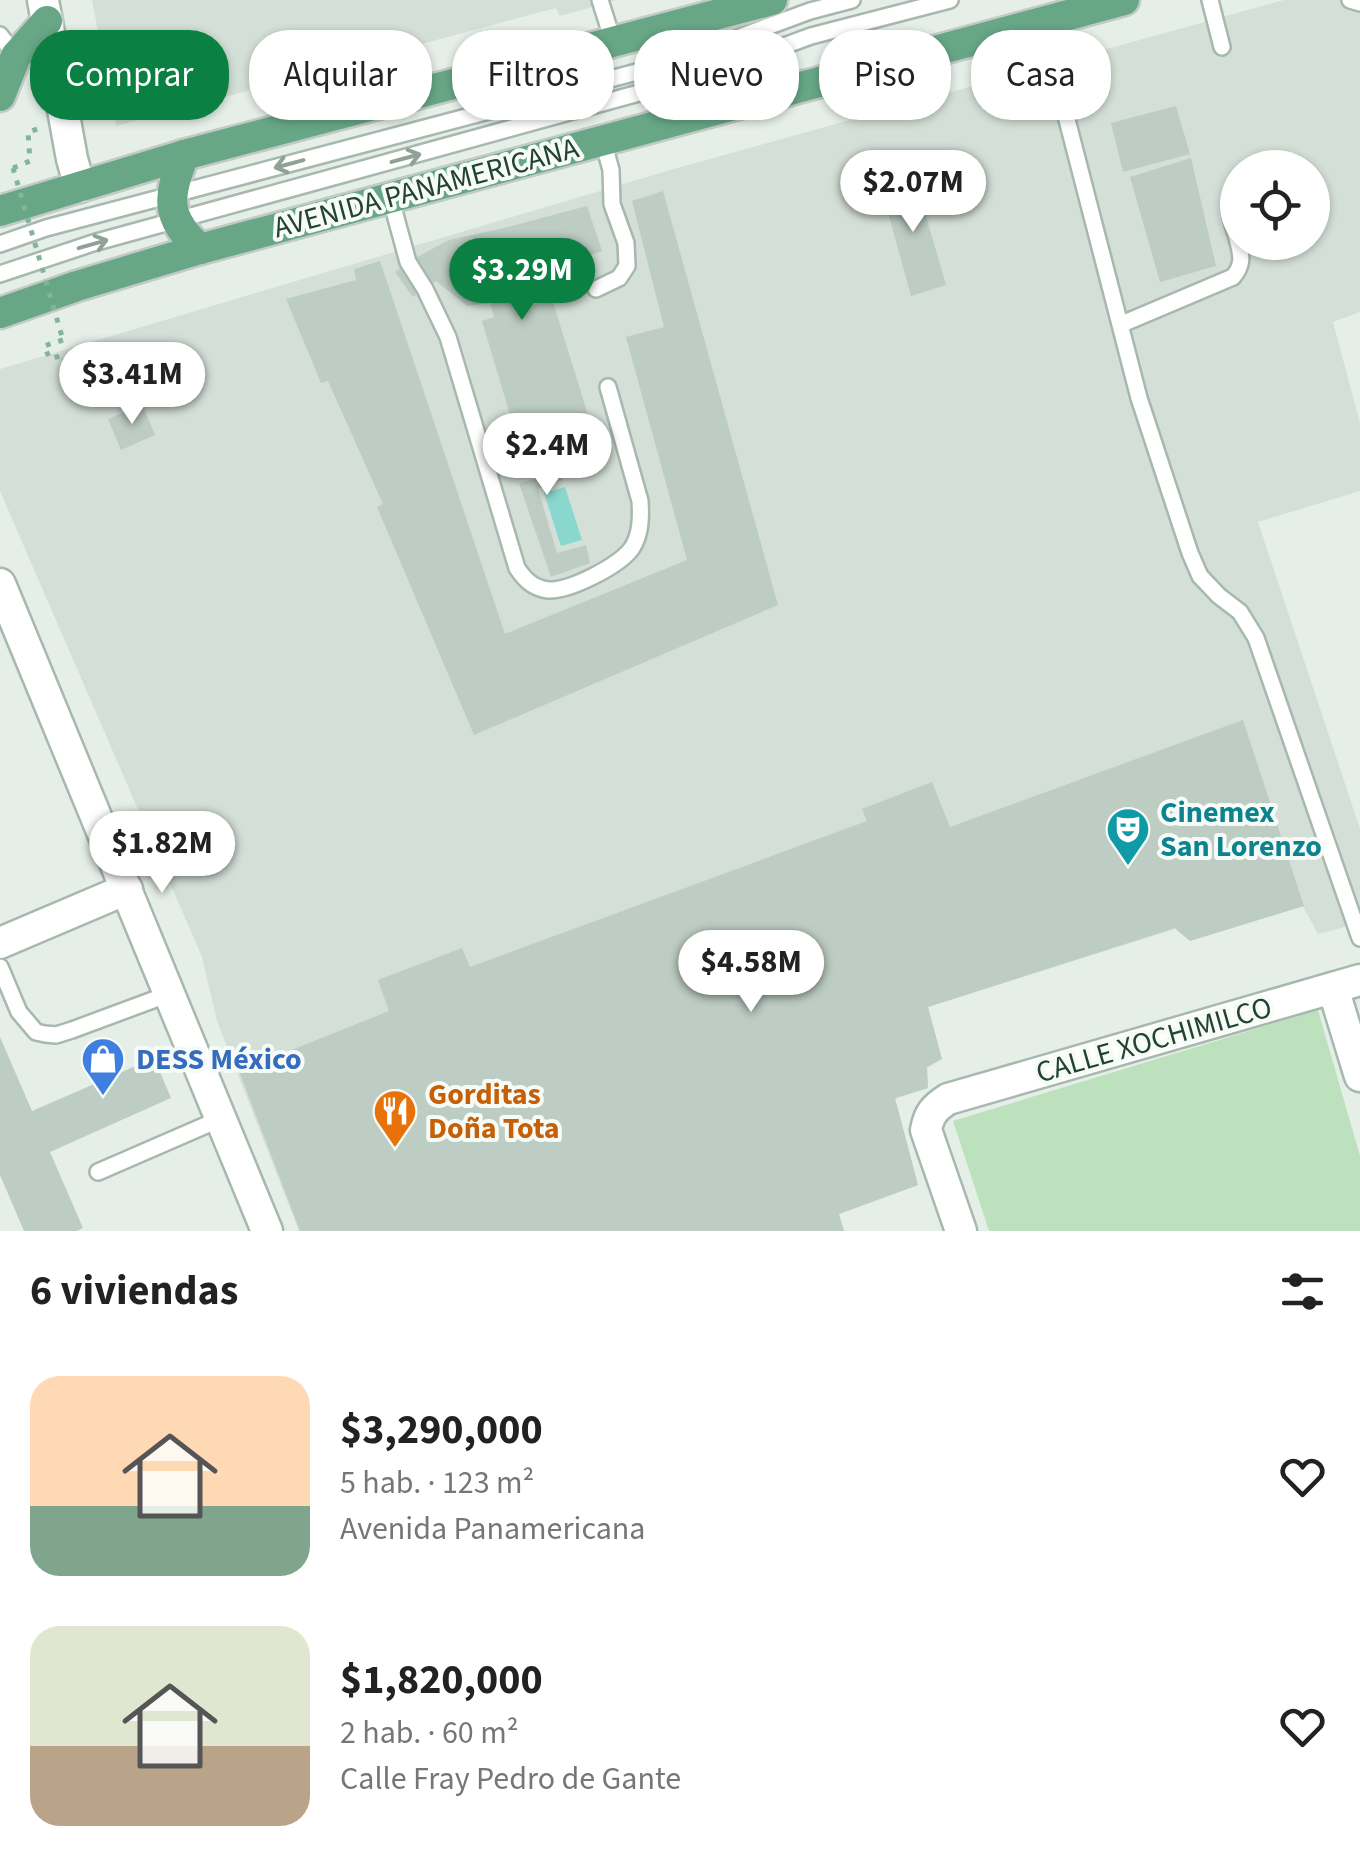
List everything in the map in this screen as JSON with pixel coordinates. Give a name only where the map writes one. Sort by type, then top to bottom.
[{"type":"main road","points":[[614,42],[772,0]]},
{"type":"main road","name":"AVENIDA PANAMERICANA","points":[[0,313],[200,249],[390,196],[1124,0]]},
{"type":"main road","points":[[0,96],[8,45],[45,11]]},
{"type":"main road","points":[[0,211],[184,154],[452,84]]},
{"type":"main road","points":[[184,154],[174,208],[184,234],[200,249]]},
{"type":"street","points":[[45,11],[80,187]]},
{"type":"street","points":[[0,584],[267,1231]]},
{"type":"street","points":[[0,943],[126,889]]},
{"type":"street","points":[[1346,984],[1360,1076]]},
{"type":"street","name":"CALLE XOCHIMILCO","points":[[961,1231],[926,1130],[934,1108],[948,1099],[1346,984]]},
{"type":"lane","points":[[600,0],[609,30]]},
{"type":"lane","points":[[0,274],[93,243],[174,208],[667,64],[810,11],[852,0]]},
{"type":"lane","points":[[0,244],[46,228],[174,208],[708,74],[812,36],[950,0]]},
{"type":"lane","points":[[1210,0],[1222,47]]},
{"type":"lane","points":[[1350,0],[1360,3]]},
{"type":"lane","points":[[1042,23],[1139,398],[1190,552],[1200,576],[1240,612],[1256,638],[1360,938]]},
{"type":"lane","points":[[596,289],[619,278],[626,266],[626,242],[612,204],[611,170],[604,140]]},
{"type":"lane","points":[[390,196],[408,262],[448,337],[517,568],[534,586],[550,590],[567,587],[604,571],[632,548],[638,536],[640,501],[608,387]]},
{"type":"lane","points":[[1122,324],[1233,276],[1241,260]]},
{"type":"lane","points":[[0,967],[19,1012],[36,1032],[45,1034],[72,1030],[169,994]]},
{"type":"lane","points":[[98,1172],[220,1119]]},
{"type":"path","points":[[28,132],[30,160],[14,168],[63,340],[44,346],[50,359],[63,355],[71,382]]},
{"type":"shaded area","points":[[92,0],[617,0],[560,16],[556,8],[474,30],[452,30],[452,36],[432,41],[432,30],[249,30],[249,90],[229,96],[229,30],[98,30]]},
{"type":"shaded area","points":[[1284,0],[1360,0],[1360,312],[1333,322],[1360,423],[1360,491],[1258,522],[1360,829],[1360,923],[1318,934],[1303,906],[1190,941],[1175,929],[928,1007],[942,1059],[927,1068],[928,1088],[895,1099],[918,1185],[839,1214],[844,1231],[299,1231],[217,1021],[202,957],[0,491],[0,369],[850,120],[951,120],[951,92],[971,87],[971,120],[1111,120],[1111,48]]},
{"type":"shaded area","points":[[115,120],[138,120],[116,126]]},
{"type":"green space","points":[[1318,1010],[1360,1156],[1360,1231],[989,1231],[953,1121]]},
{"type":"water","points":[[565,487],[582,540],[561,546],[544,493]]},
{"type":"building","points":[[1176,106],[1190,154],[1123,172],[1111,123]]},
{"type":"building","points":[[1191,158],[1216,266],[1160,282],[1130,177]]},
{"type":"building","points":[[914,175],[946,285],[911,296],[880,183]]},
{"type":"building","points":[[663,191],[778,605],[474,735],[377,507],[383,504],[328,381],[321,383],[286,299],[356,280],[354,269],[380,261],[505,634],[687,560],[626,337],[664,327],[632,201]]},
{"type":"building","points":[[587,206],[602,251],[517,282],[524,308],[552,299],[599,450],[525,465],[482,321],[494,317],[490,303],[467,306],[436,281],[413,297],[395,272],[449,240]]},
{"type":"building","points":[[142,404],[155,435],[121,450],[108,419]]},
{"type":"building","points":[[560,473],[563,480],[538,489],[557,553],[586,545],[590,563],[551,577],[519,483]]},
{"type":"building","points":[[1243,720],[1304,906],[1190,941],[1175,928],[928,1007],[942,1059],[927,1067],[928,1088],[895,1098],[918,1185],[839,1214],[844,1231],[300,1231],[239,1071],[389,1011],[378,980],[462,948],[470,967],[867,821],[862,809],[932,782],[950,827]]},
{"type":"building","points":[[0,1037],[32,1111],[154,1058],[171,1098],[50,1152],[83,1228],[77,1231],[24,1231],[0,1175]]},
{"type":"place","name":"Cinemex San Lorenzo","points":[[1128,867]]},
{"type":"place","name":"DESS México","points":[[103,1097]]},
{"type":"place","name":"Gorditas Doña Tota","points":[[395,1149]]}]
